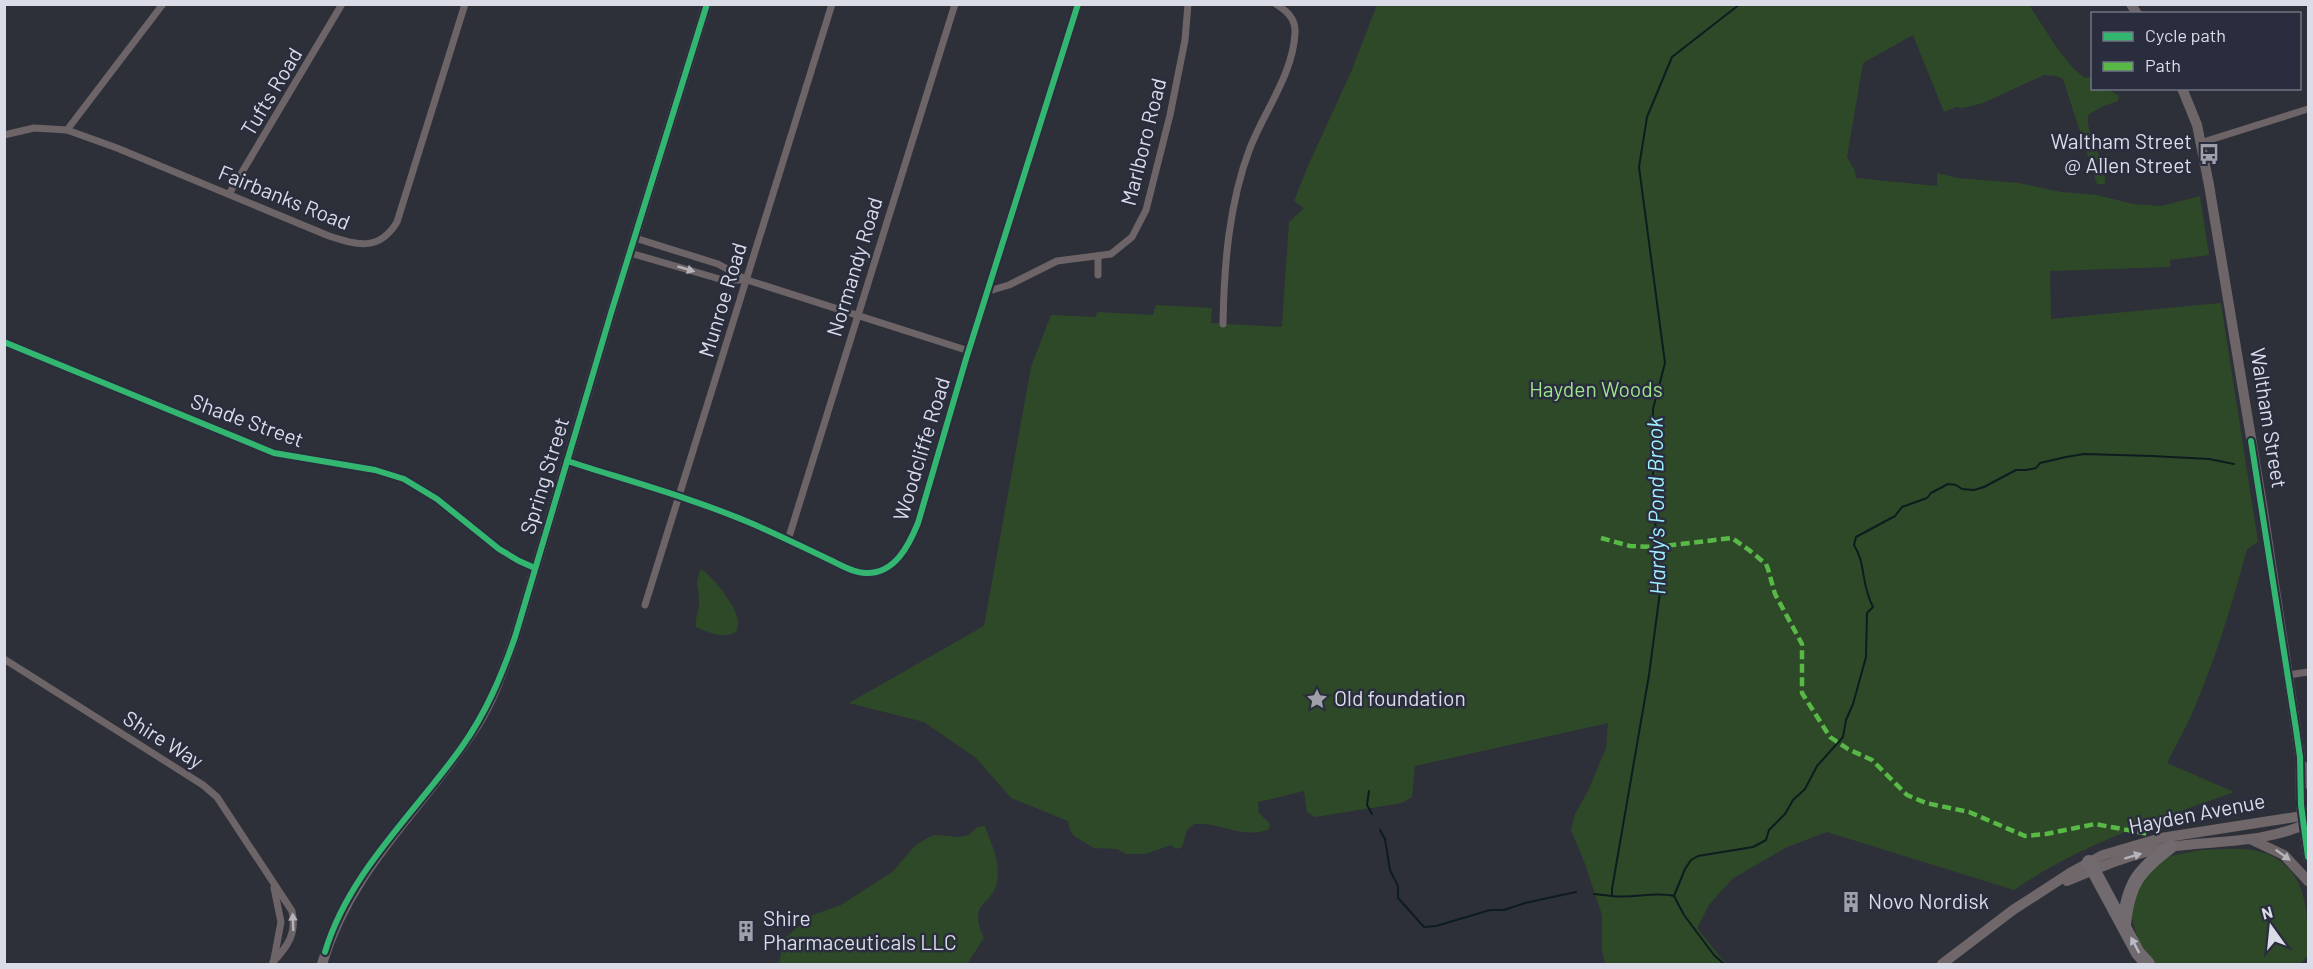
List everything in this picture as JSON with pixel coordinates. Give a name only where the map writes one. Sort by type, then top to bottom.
[{"type":"highway","points":[[2124,925],[2128,894],[2134,881],[2147,865],[2170,847]]},
{"type":"highway","points":[[2091,866],[2138,953],[2148,964]]},
{"type":"main road","name":"Spring Street","points":[[324,964],[339,916],[360,880],[461,748],[485,710],[515,637],[707,4]]},
{"type":"main road","name":"Waltham Street","points":[[2183,90],[2197,125],[2230,306],[2300,757],[2308,857]]},
{"type":"main road","name":"Waltham Street","points":[[2300,757],[2308,784]]},
{"type":"main road","name":"Hayden Avenue","points":[[2091,866],[2170,847],[2250,840],[2275,835],[2306,820]]},
{"type":"main road","name":"Hayden Avenue","points":[[1942,964],[2013,910],[2114,851],[2161,838],[2306,820]]},
{"type":"main road","points":[[2250,840],[2271,847],[2284,855],[2308,881]]},
{"type":"street","points":[[67,130],[164,4]]},
{"type":"street","name":"Tufts Road","points":[[229,194],[342,4]]},
{"type":"street","name":"Fairbanks Road","points":[[4,135],[34,128],[67,130],[350,243],[369,244],[386,236],[397,222],[465,4]]},
{"type":"street","name":"Munroe Road","points":[[645,604],[832,4]]},
{"type":"street","name":"Normandy Road","points":[[788,540],[955,4]]},
{"type":"street","name":"Woodcliffe Road","points":[[567,461],[680,496],[751,523],[850,569],[866,573],[881,571],[893,564],[909,546],[918,523],[969,351],[1078,4]]},
{"type":"street","name":"Marlboro Road","points":[[988,291],[1009,285],[1057,261],[1098,256],[1118,250],[1132,237],[1146,210],[1170,115],[1185,40],[1188,4]]},
{"type":"street","points":[[1223,324],[1224,280],[1239,180],[1251,146],[1293,51],[1296,30],[1290,13],[1276,4]]},
{"type":"street","points":[[2200,143],[2308,109]]},
{"type":"street","points":[[635,237],[718,264],[747,279],[969,351]]},
{"type":"street","points":[[630,253],[723,280],[747,279]]},
{"type":"street","points":[[1098,256],[1098,275]]},
{"type":"street","name":"Shade Street","points":[[4,342],[274,453],[375,470],[404,479],[437,499],[499,549],[535,568]]},
{"type":"street","name":"Shire Way","points":[[4,659],[211,791],[226,808],[272,882],[289,904],[294,924],[289,944],[272,963]]},
{"type":"street","points":[[2288,675],[2308,672]]},
{"type":"street","name":"Shire Way","points":[[272,882],[281,922],[272,963]]},
{"type":"green space","name":"Hayden Woods","points":[[1377,5],[2029,5],[2057,48],[2074,69],[2085,78],[2091,77],[2091,90],[2109,90],[2119,96],[2118,101],[2088,115],[2090,133],[2103,166],[2105,184],[2097,184],[2063,79],[2044,75],[1983,103],[1963,108],[1956,107],[1944,112],[1913,35],[1863,63],[1847,157],[1855,171],[1856,178],[1937,186],[1937,173],[1958,178],[2019,183],[2061,192],[2097,195],[2133,204],[2162,206],[2200,196],[2209,255],[2170,260],[2170,267],[2050,271],[2051,319],[2221,303],[2258,542],[2247,549],[2211,666],[2193,711],[2167,763],[2234,792],[2148,823],[2093,846],[2040,873],[2014,890],[1827,832],[1787,847],[1732,879],[1709,905],[1697,928],[1726,964],[1605,964],[1602,950],[1602,915],[1571,830],[1575,814],[1588,791],[1606,748],[1608,723],[1415,766],[1412,797],[1402,803],[1315,817],[1307,812],[1304,791],[1258,802],[1259,813],[1270,824],[1269,829],[1250,833],[1213,825],[1194,824],[1187,830],[1182,847],[1176,849],[1171,845],[1145,854],[1126,854],[1117,849],[1094,848],[1074,836],[1068,821],[1011,798],[976,758],[924,722],[849,703],[984,626],[1031,367],[1051,315],[1096,317],[1097,312],[1153,315],[1156,305],[1212,308],[1211,323],[1282,327],[1289,222],[1304,208],[1294,201],[1351,72]]},
{"type":"green space","points":[[701,569],[718,586],[734,609],[738,622],[736,632],[721,635],[696,627],[699,603],[697,583]]},
{"type":"green space","points":[[985,826],[997,860],[998,875],[994,890],[979,910],[979,926],[984,938],[967,964],[779,964],[784,939],[810,916],[841,905],[892,872],[916,845],[929,837],[935,835],[959,837],[969,835],[978,827]]},
{"type":"green space","points":[[2200,850],[2256,851],[2279,860],[2290,870],[2298,882],[2306,910],[2308,955],[2302,962],[2292,964],[2156,964],[2139,944],[2130,911],[2139,881],[2166,857]]},
{"type":"waterway","name":"Hardy's Pond Brook","points":[[1724,964],[1714,955],[1684,915],[1674,896],[1658,894],[1612,896],[1612,889],[1649,675],[1660,592],[1653,489],[1653,409],[1665,363],[1639,167],[1647,117],[1672,57],[1740,4]]},
{"type":"waterway","points":[[1674,896],[1691,860],[1698,856],[1753,847],[1766,840],[1769,830],[1805,789],[1817,766],[1843,737],[1846,720],[1853,704],[1866,657],[1867,613],[1873,607],[1854,545],[1856,537],[1895,516],[1902,507],[1927,498],[1931,493],[1948,484],[1974,490],[2016,470],[2036,468],[2040,463],[2066,457],[2084,454],[2152,456],[2209,459],[2234,464]]},
{"type":"waterway","points":[[1369,791],[1367,805],[1372,814]]},
{"type":"waterway","points":[[1380,830],[1385,839],[1390,870],[1398,886],[1398,898],[1424,927],[1576,892]]},
{"type":"waterway","points":[[1594,894],[1612,896]]},
{"type":"marked path","points":[[1601,538],[1630,546],[1656,547],[1732,538],[1766,564],[1775,594],[1802,644],[1802,693],[1830,737],[1848,749],[1872,760],[1907,795],[1926,803],[1969,812],[2025,836],[2095,824],[2149,834]]},
{"type":"cycle path","points":[[325,952],[336,923],[366,870],[470,735],[504,666],[515,637],[611,313],[707,4]]},
{"type":"cycle path","points":[[567,461],[730,515],[856,572],[876,572],[885,569],[900,557],[918,523],[966,359],[1078,4]]},
{"type":"cycle path","points":[[4,342],[274,453],[375,470],[404,479],[437,499],[499,549],[535,568]]},
{"type":"cycle path","points":[[2251,441],[2300,757],[2301,805],[2308,857]]},
{"type":"place","name":"Waltham Street @ Allen Street","points":[[2209,154]]},
{"type":"place","name":"Old foundation","points":[[1317,699]]},
{"type":"place","name":"Novo Nordisk","points":[[1851,902]]},
{"type":"place","name":"Shire Pharmaceuticals LLC","points":[[746,931]]}]
